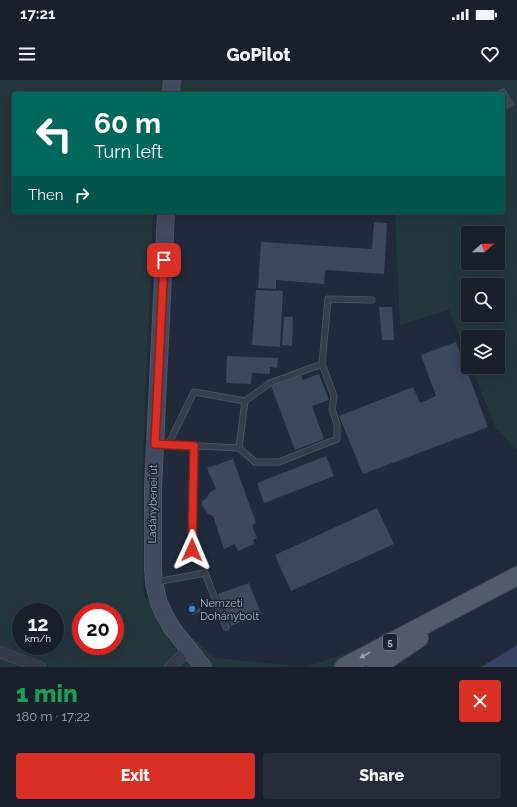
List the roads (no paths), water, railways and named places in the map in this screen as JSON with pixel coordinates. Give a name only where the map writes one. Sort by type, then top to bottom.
[{"type":"main road","points":[[171,92],[172,80]]},
{"type":"main road","name":"Ladánybenei út","points":[[166,214],[162,445],[152,536],[154,583],[159,603],[172,628],[204,666]]},
{"type":"main road","name":"5","points":[[376,667],[388,661],[511,580]]},
{"type":"main road","name":"5","points":[[344,667],[423,624],[511,580]]},
{"type":"street","points":[[170,667],[189,649]]},
{"type":"street","points":[[0,652],[40,667]]},
{"type":"lane","points":[[322,364],[270,383],[245,401],[194,392],[162,445],[239,448],[255,462],[279,462],[337,439],[337,424],[332,409],[334,396],[322,364],[328,299],[372,300]]},
{"type":"lane","points":[[239,448],[245,401]]},
{"type":"lane","points":[[192,550],[194,446]]},
{"type":"lane","points":[[154,583],[205,573],[226,627]]},
{"type":"water","points":[[517,645],[517,667],[481,667]]},
{"type":"place","name":"Nemzeti Dohánybolt","points":[[192,609]]}]
